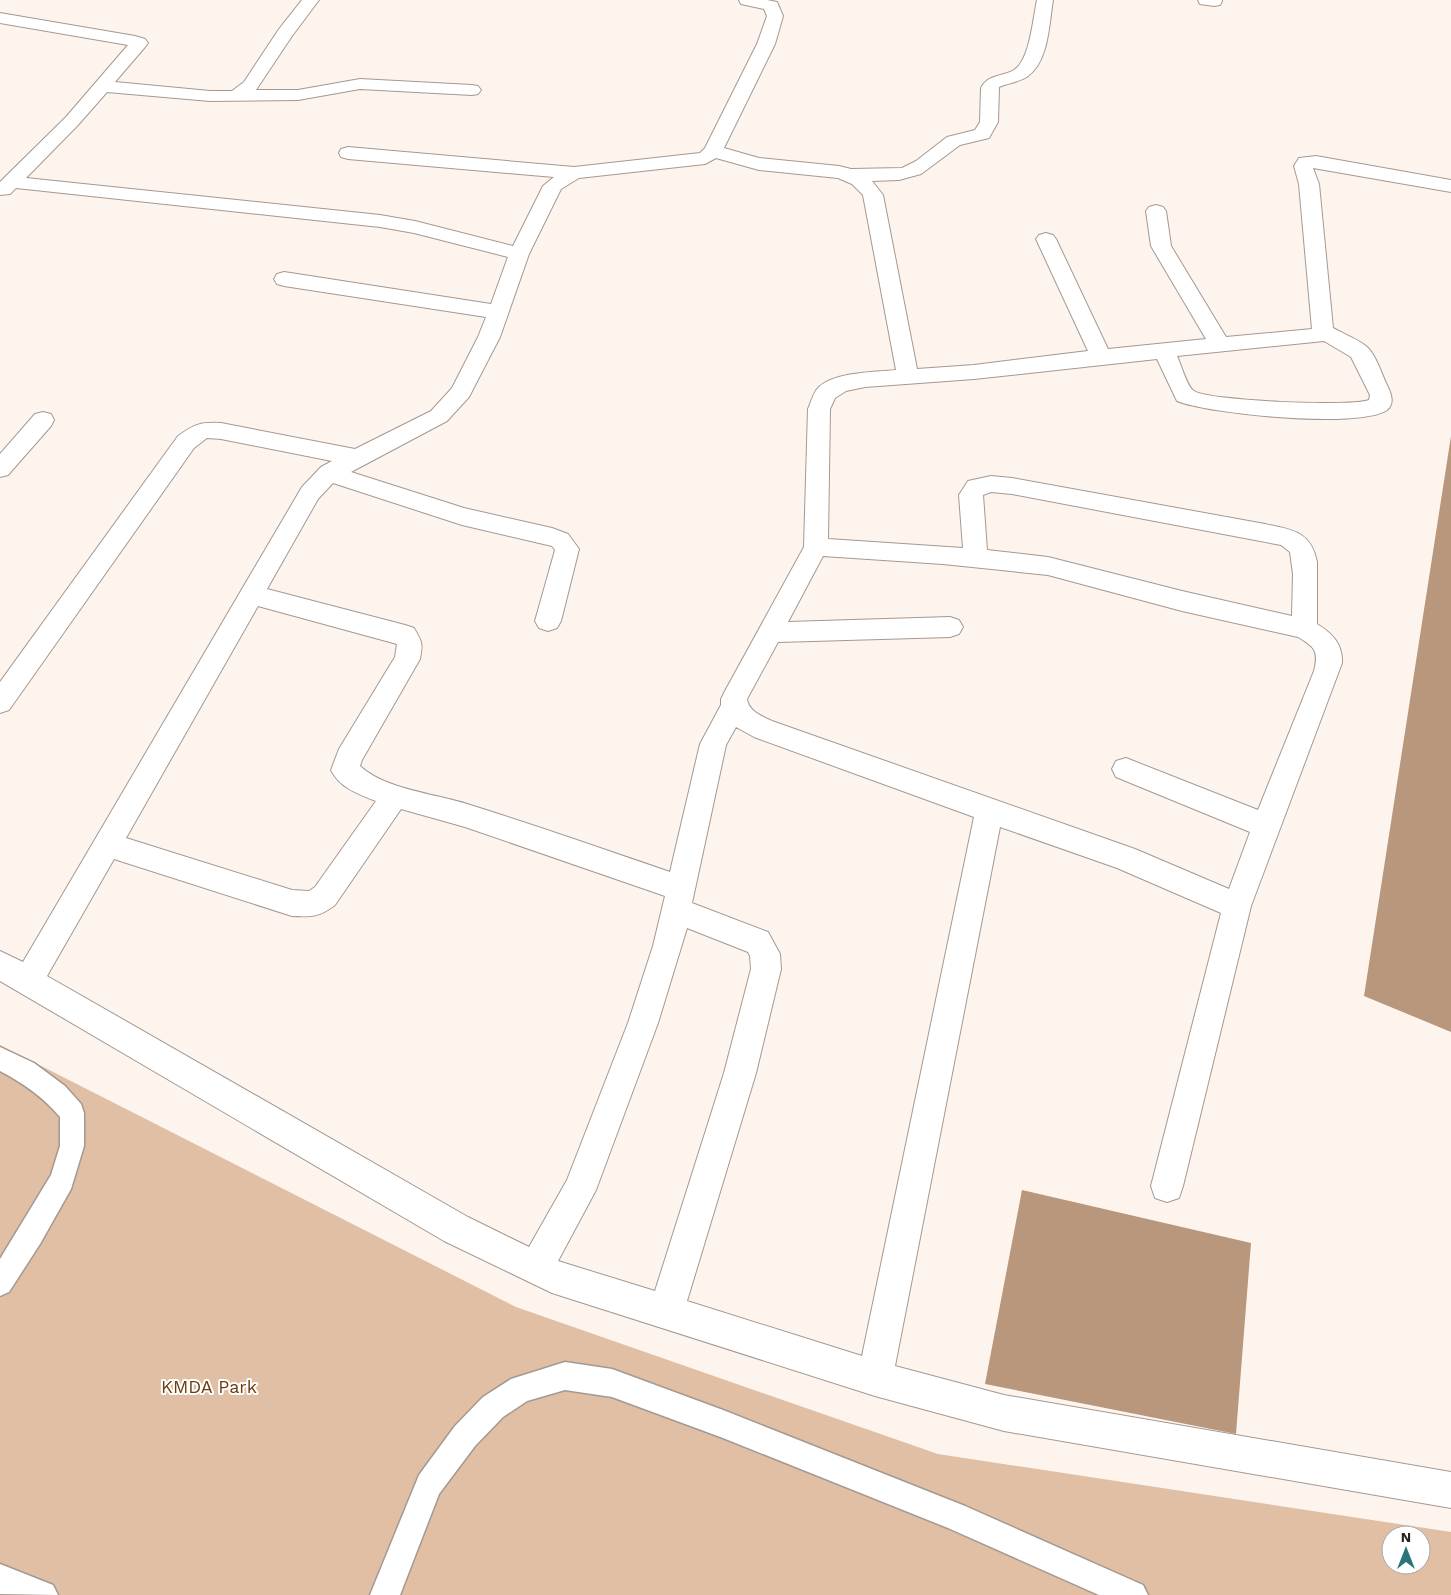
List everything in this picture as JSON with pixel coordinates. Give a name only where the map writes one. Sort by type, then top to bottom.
[{"type":"street","points":[[236,96],[250,86],[285,33],[311,0]]},
{"type":"street","points":[[348,153],[574,172],[705,158],[714,151],[766,44],[776,16],[771,6],[747,0]]},
{"type":"street","points":[[714,151],[733,159],[748,162],[852,175],[904,173],[914,170],[928,162],[951,142],[982,134],[989,122],[990,88],[992,84],[1022,73],[1028,68],[1033,55],[1045,0]]},
{"type":"street","points":[[0,18],[135,40],[139,43],[72,121],[6,187]]},
{"type":"street","points":[[102,86],[210,96],[298,95],[360,84],[472,90]]},
{"type":"street","points":[[1323,331],[1309,184],[1303,166],[1306,162],[1316,162],[1451,186]]},
{"type":"street","points":[[28,982],[310,494],[329,473],[439,416],[460,392],[489,337],[519,254],[553,186],[574,172]]},
{"type":"street","points":[[852,175],[865,183],[873,195],[908,376]]},
{"type":"street","points":[[6,187],[380,221],[415,227],[519,254]]},
{"type":"street","points":[[1156,211],[1161,246],[1221,346]]},
{"type":"street","points":[[1046,239],[1101,357]]},
{"type":"street","points":[[284,279],[498,312]]},
{"type":"street","points":[[536,1267],[580,1190],[644,1023],[668,946],[713,744],[734,708],[734,699],[768,632],[816,547],[819,409],[826,393],[840,385],[865,380],[974,372],[1164,350],[1309,337],[1318,335],[1323,331]]},
{"type":"street","points":[[1164,350],[1185,396],[1195,400],[1220,405],[1326,410],[1368,410],[1380,404],[1381,395],[1360,352],[1323,331]]},
{"type":"street","points":[[0,469],[43,420]]},
{"type":"street","points":[[0,702],[186,442],[203,430],[221,430],[357,458]]},
{"type":"street","points":[[329,473],[462,516],[500,526],[544,534],[560,540],[567,549],[548,621]]},
{"type":"street","points":[[976,558],[971,495],[976,487],[991,484],[1012,486],[1265,533],[1288,539],[1300,547],[1305,561],[1304,629]]},
{"type":"street","points":[[816,547],[976,558],[1048,566],[1182,601],[1304,629],[1320,638],[1329,649],[1331,659],[1237,906],[1167,1186]]},
{"type":"street","points":[[252,595],[404,635],[410,644],[407,659],[349,757],[345,770],[350,777],[395,796],[462,814],[678,899],[758,942],[766,954],[766,969],[740,1073],[666,1312]]},
{"type":"street","points":[[768,632],[950,627]]},
{"type":"street","points":[[734,708],[740,718],[763,729],[1125,858],[1237,906]]},
{"type":"street","points":[[1126,770],[1266,826]]},
{"type":"street","points":[[108,844],[292,904],[314,904],[325,896],[395,796]]},
{"type":"street","points":[[875,1378],[989,811]]},
{"type":"street","points":[[0,965],[456,1229],[552,1276],[875,1378],[1004,1413],[1451,1490]]},
{"type":"lane","points":[[0,1059],[25,1071],[56,1094],[72,1113],[72,1146],[62,1180],[31,1235],[0,1283]]},
{"type":"lane","points":[[385,1595],[429,1486],[465,1436],[493,1406],[521,1389],[565,1376],[612,1383],[723,1424],[955,1516],[1133,1595]]},
{"type":"lane","points":[[0,1579],[42,1595]]},
{"type":"green space","name":"KMDA Park","points":[[0,1045],[516,1307],[938,1454],[1405,1525],[1381,1525],[1381,1575],[1431,1575],[1431,1529],[1451,1532],[1451,1595],[0,1595]]},
{"type":"shaded area","points":[[1451,436],[1451,1032],[1364,996]]},
{"type":"shaded area","points":[[1022,1190],[1251,1243],[1236,1434],[985,1384]]}]
